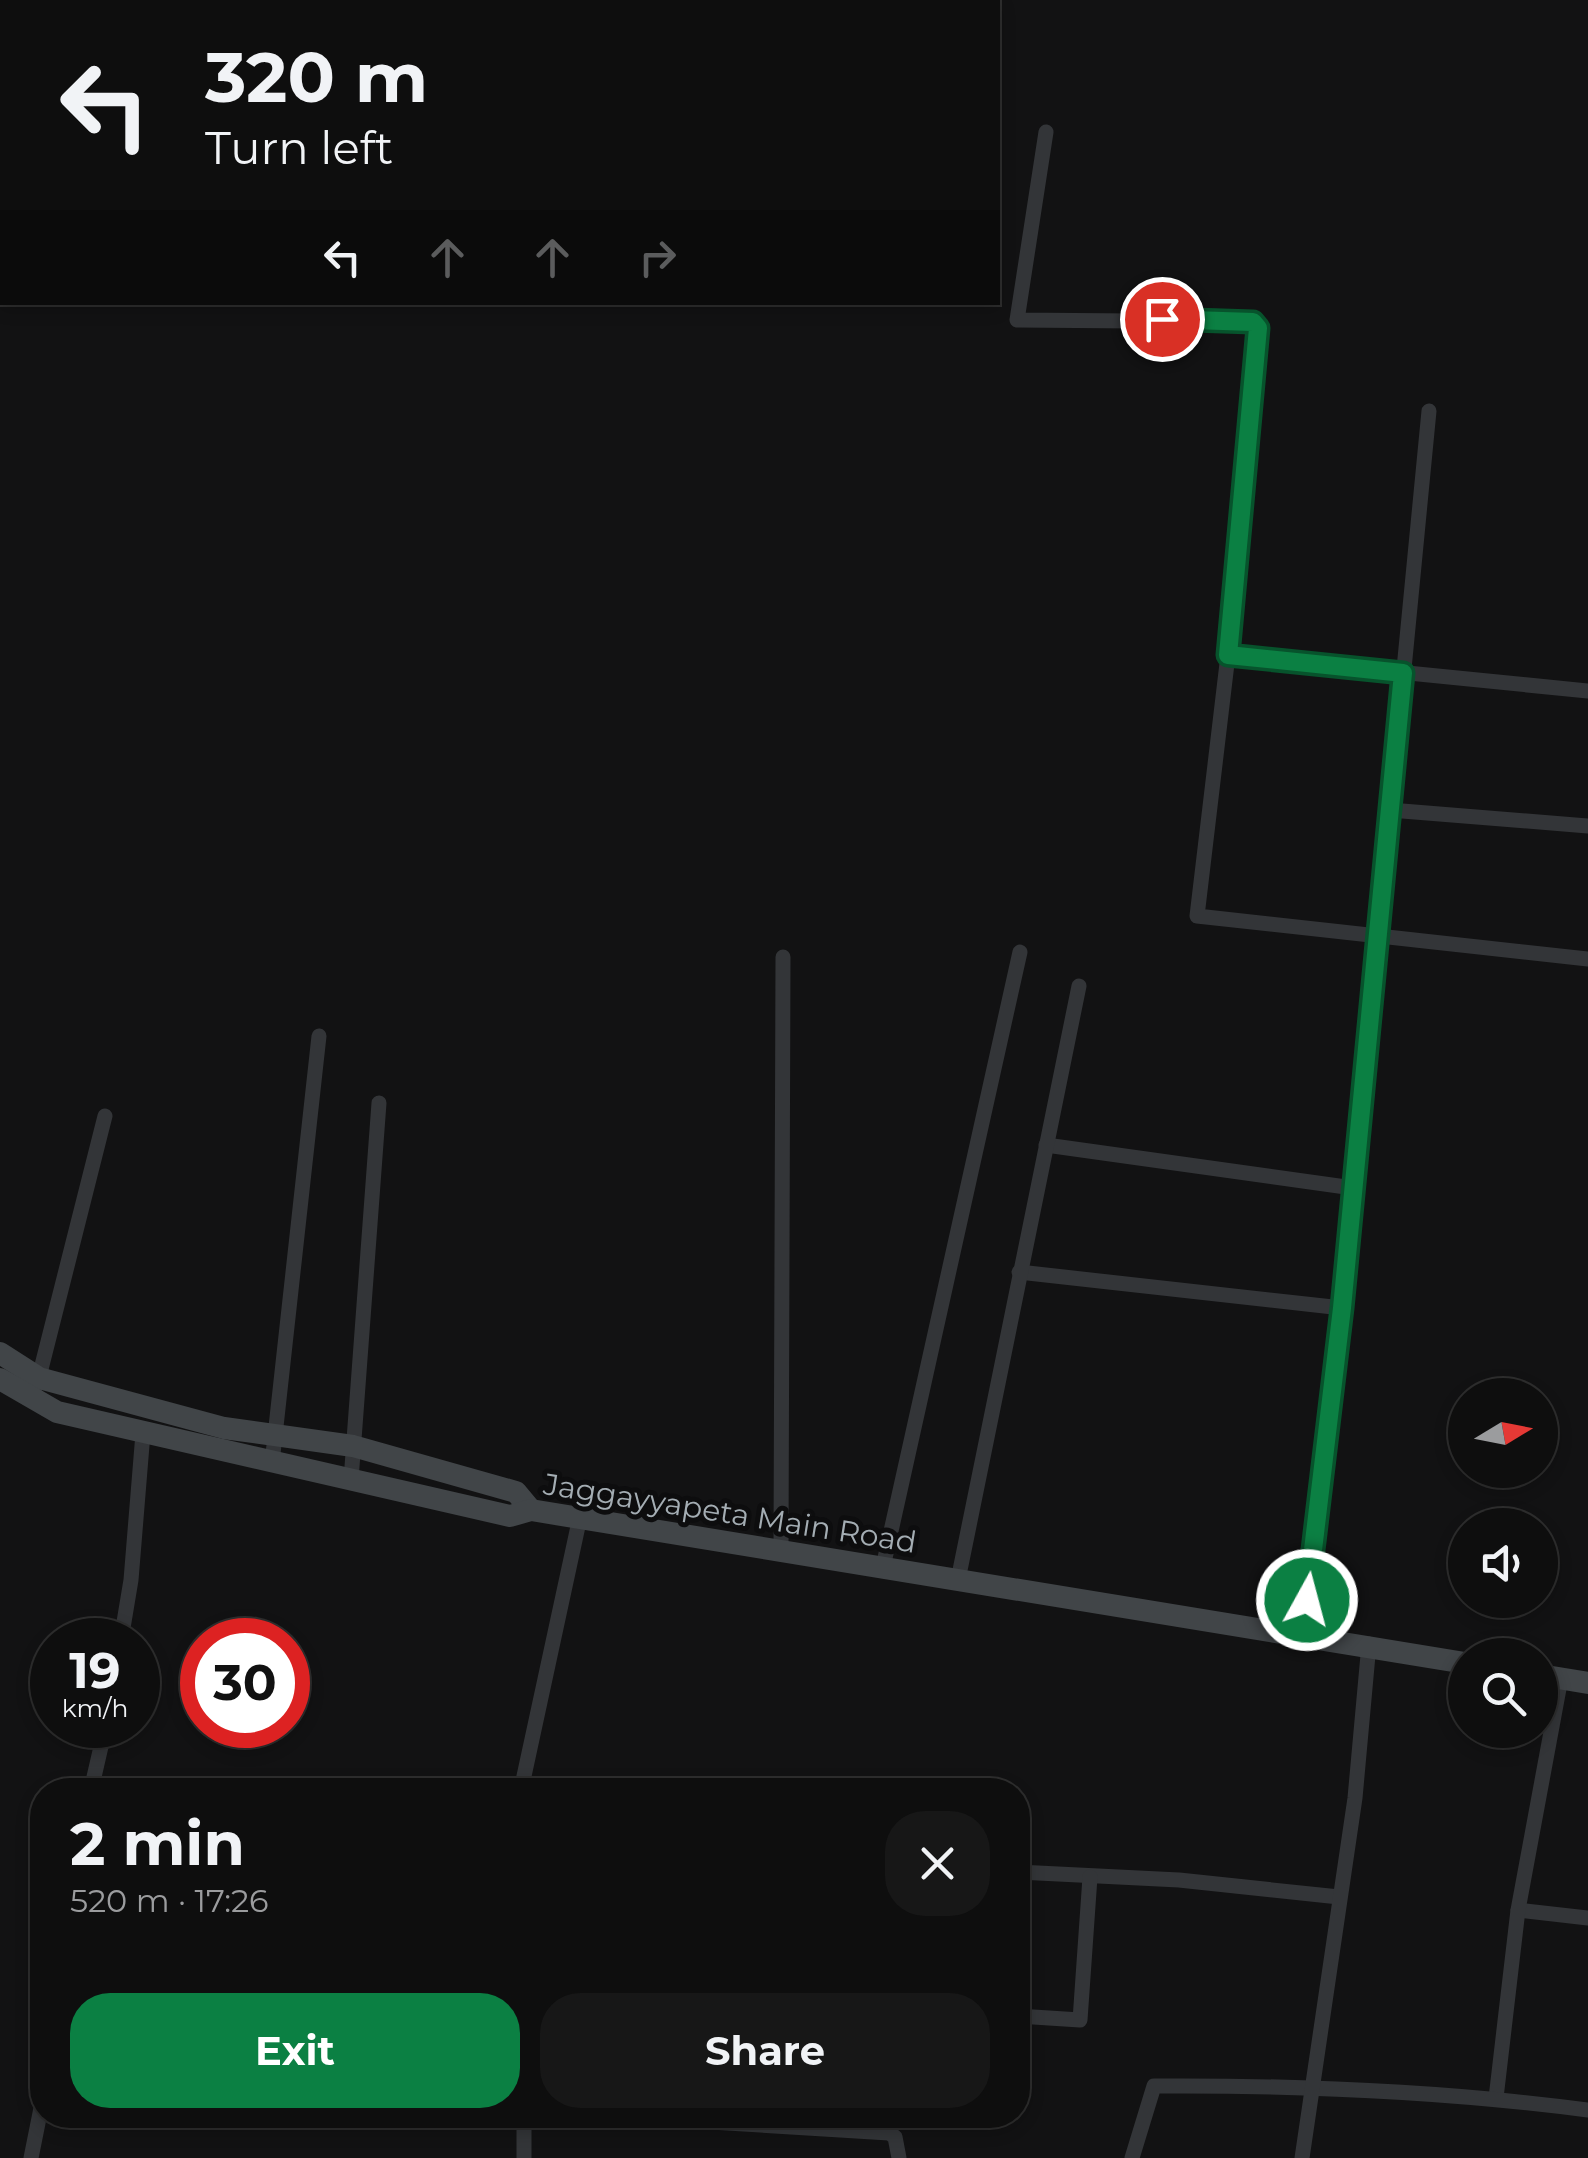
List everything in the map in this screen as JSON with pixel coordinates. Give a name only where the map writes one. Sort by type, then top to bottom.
[{"type":"main road","points":[[0,1353],[36,1388],[224,1428],[353,1446],[516,1492],[531,1510]]},
{"type":"main road","name":"Jaggayyapeta Main Road","points":[[0,1379],[36,1388],[56,1412],[510,1516],[531,1510],[580,1517],[1448,1660]]},
{"type":"main road","points":[[1558,1678],[1588,1683]]},
{"type":"street","points":[[1046,132],[1017,320],[1199,318],[1253,322],[1258,328],[1228,655],[1197,916],[1588,959]]},
{"type":"street","points":[[1302,1636],[1342,1308],[1429,411]]},
{"type":"street","points":[[1228,655],[1588,690]]},
{"type":"street","points":[[1390,810],[1588,826]]},
{"type":"street","points":[[882,1567],[1020,952]]},
{"type":"street","points":[[781,1550],[783,957]]},
{"type":"street","points":[[958,1580],[1079,986]]},
{"type":"street","points":[[272,1463],[319,1036]]},
{"type":"street","points":[[350,1480],[380,1103]]},
{"type":"street","points":[[36,1388],[105,1116]]},
{"type":"street","points":[[1046,1145],[1353,1188]]},
{"type":"street","points":[[1020,1272],[1342,1308]]},
{"type":"street","points":[[124,1618],[131,1580],[143,1433]]},
{"type":"street","points":[[524,1778],[580,1517]]},
{"type":"street","points":[[1302,2158],[1370,1646]]},
{"type":"street","points":[[94,1778],[101,1748]]},
{"type":"street","points":[[1496,2098],[1540,1748]]},
{"type":"street","points":[[1030,1873],[1179,1880],[1339,1897]]},
{"type":"street","points":[[1030,2017],[1080,2020],[1090,1877]]},
{"type":"street","points":[[1518,1910],[1588,1918]]},
{"type":"street","points":[[1132,2158],[1154,2086],[1313,2085],[1496,2098],[1588,2110]]},
{"type":"street","points":[[30,2158],[37,2128]]},
{"type":"street","points":[[524,2128],[524,2158]]},
{"type":"street","points":[[807,2128],[889,2133],[895,2137],[899,2158]]},
{"type":"route","points":[[1162,319],[1253,322],[1258,328],[1228,655],[1403,673],[1342,1308],[1307,1600]]}]
